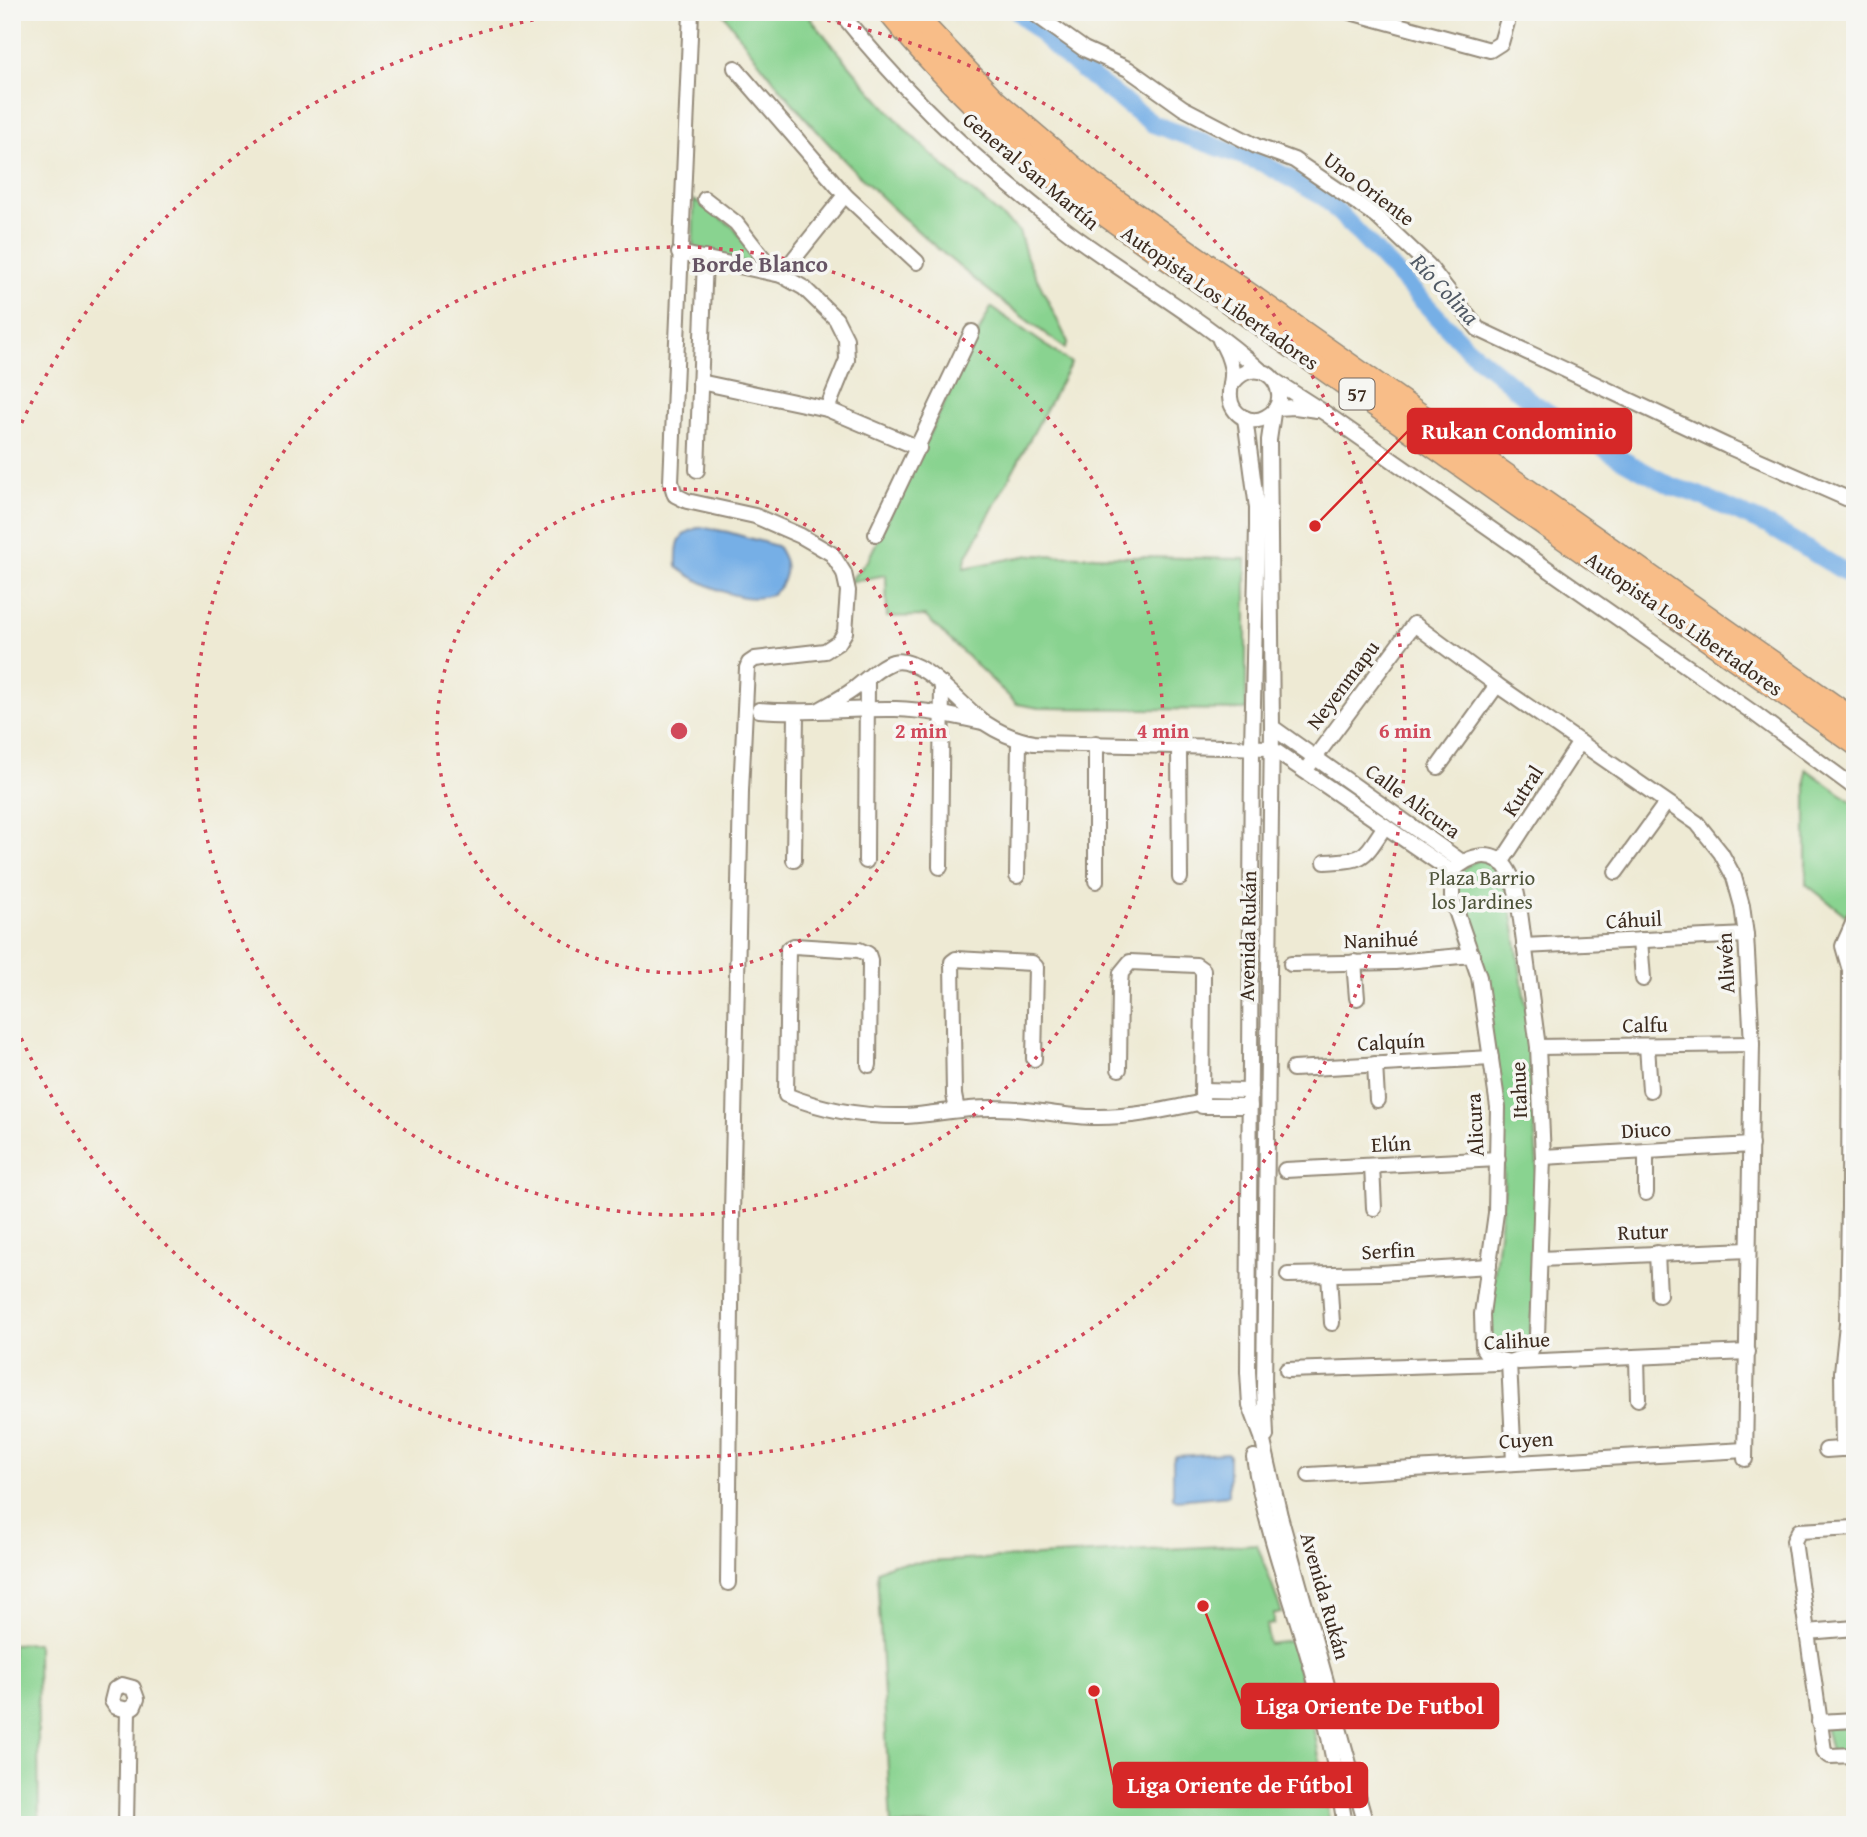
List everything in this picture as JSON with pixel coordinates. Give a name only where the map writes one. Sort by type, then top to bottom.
[{"type":"highway","name":"Autopista Los Libertadores","points":[[888,12],[974,108],[1076,195],[1855,744]]},
{"type":"highway","name":"Autopista Los Libertadores","points":[[912,12],[995,100],[1092,183],[1855,720]]},
{"type":"street","points":[[691,12],[671,482],[676,495],[687,501],[755,516],[827,549],[840,565],[848,591],[845,632],[835,646],[825,651],[755,659],[747,668],[741,791],[732,1186],[728,1583]]},
{"type":"street","name":"General San Martín","points":[[840,12],[908,90],[992,171],[1070,233],[1261,370]]},
{"type":"street","name":"Uno Oriente","points":[[1032,12],[1084,49],[1128,69],[1183,108],[1256,146],[1294,160],[1375,215],[1429,265],[1478,329],[1727,446],[1855,502]]},
{"type":"street","points":[[1350,12],[1490,50],[1501,43],[1510,12]]},
{"type":"street","points":[[735,68],[845,195],[917,262]]},
{"type":"street","points":[[781,275],[845,195]]},
{"type":"street","points":[[705,200],[736,223],[764,259],[764,270]]},
{"type":"street","points":[[679,253],[781,275],[804,288],[836,318],[846,339],[847,360],[827,409]]},
{"type":"street","points":[[697,470],[705,258]]},
{"type":"street","points":[[876,534],[972,332]]},
{"type":"street","points":[[1217,336],[1228,355],[1232,384],[1231,404],[1245,418],[1263,419],[1275,410],[1305,408],[1325,413]]},
{"type":"street","points":[[1232,384],[1247,371],[1261,370],[1765,721],[1855,788]]},
{"type":"street","points":[[1275,381],[1280,391],[1275,410]]},
{"type":"street","points":[[700,382],[827,409],[919,448]]},
{"type":"street","name":"Avenida Rukán","points":[[1275,410],[1269,440],[1263,588],[1252,747],[1248,1372],[1261,1458],[1280,1516],[1366,1825]]},
{"type":"street","name":"Avenida Rukán","points":[[1245,418],[1257,508],[1272,727],[1261,1458]]},
{"type":"street","name":"Aliwén","points":[[1414,624],[1497,685],[1697,823],[1721,853],[1738,891],[1746,935],[1752,1044],[1745,1454]]},
{"type":"street","name":"Neyenmapu","points":[[1305,771],[1414,624]]},
{"type":"street","points":[[817,711],[891,662],[904,661],[942,684],[984,722],[1019,741],[1271,748]]},
{"type":"street","points":[[866,861],[867,679]]},
{"type":"street","points":[[940,867],[942,684]]},
{"type":"street","points":[[1438,767],[1497,685]]},
{"type":"street","points":[[759,710],[796,713],[868,709],[942,713],[984,722]]},
{"type":"street","points":[[794,860],[796,713]]},
{"type":"street","name":"Calle Alicura","points":[[1272,727],[1457,867]]},
{"type":"street","points":[[1017,876],[1019,741]]},
{"type":"street","name":"Kutral","points":[[1501,863],[1580,742]]},
{"type":"street","points":[[1096,743],[1096,881]]},
{"type":"street","points":[[1179,747],[1180,878]]},
{"type":"street","name":"Calle Alicura","points":[[1271,748],[1385,826],[1457,867]]},
{"type":"street","points":[[1616,872],[1666,803]]},
{"type":"street","points":[[1325,862],[1352,861],[1366,855],[1385,826]]},
{"type":"street","points":[[1457,867],[1478,856],[1489,857],[1501,863]]},
{"type":"street","name":"Itahue","points":[[1501,863],[1514,883],[1524,946],[1538,1046],[1543,1157],[1537,1336],[1529,1355],[1509,1362]]},
{"type":"street","name":"Alicura","points":[[1457,867],[1452,899],[1472,955],[1485,1011],[1498,1107],[1496,1213],[1482,1314],[1483,1348],[1489,1357],[1509,1362]]},
{"type":"street","points":[[1852,972],[1843,946],[1853,926]]},
{"type":"street","name":"Cáhuil","points":[[1524,946],[1746,935]]},
{"type":"street","points":[[1640,940],[1643,979]]},
{"type":"street","points":[[869,1065],[868,954],[859,950],[794,946],[788,949],[786,1095],[804,1103],[872,1114],[906,1116],[957,1110],[1015,1108],[1091,1117],[1159,1112],[1202,1099],[1250,1091]]},
{"type":"street","points":[[1826,1450],[1849,1449],[1847,1324],[1852,972],[1855,953]]},
{"type":"street","name":"Nanihué","points":[[1291,964],[1395,962],[1472,955]]},
{"type":"street","points":[[957,1110],[954,1095],[952,962],[956,959],[1032,963],[1037,967],[1034,1059]]},
{"type":"street","points":[[1119,1069],[1120,984],[1124,967],[1130,962],[1196,965],[1203,970],[1202,1099]]},
{"type":"street","points":[[1251,962],[1269,962]]},
{"type":"street","points":[[1354,962],[1357,998]]},
{"type":"street","name":"Calfu","points":[[1538,1046],[1752,1044]]},
{"type":"street","points":[[1647,1046],[1650,1090]]},
{"type":"street","name":"Calquín","points":[[1293,1069],[1491,1058]]},
{"type":"street","points":[[1375,1064],[1377,1100]]},
{"type":"street","points":[[1202,1099],[1250,1106]]},
{"type":"street","name":"Diuco","points":[[1543,1157],[1751,1145]]},
{"type":"street","points":[[1646,1193],[1647,1151]]},
{"type":"street","name":"Elún","points":[[1285,1170],[1498,1159]]},
{"type":"street","points":[[1371,1166],[1374,1208]]},
{"type":"street","points":[[1250,1175],[1267,1176]]},
{"type":"street","points":[[1849,1207],[1855,1225]]},
{"type":"street","name":"Rutur","points":[[1540,1259],[1748,1250]]},
{"type":"street","points":[[1657,1253],[1659,1294]]},
{"type":"street","name":"Serfin","points":[[1288,1275],[1489,1266]]},
{"type":"street","points":[[1329,1275],[1332,1323]]},
{"type":"street","name":"Calihue","points":[[1287,1370],[1748,1352]]},
{"type":"street","points":[[1637,1357],[1638,1399]]},
{"type":"street","points":[[1509,1362],[1514,1462]]},
{"type":"street","name":"Cuyen","points":[[1309,1475],[1514,1462],[1745,1454]]},
{"type":"street","points":[[1261,1458],[1266,1519],[1325,1718],[1345,1825]]},
{"type":"street","points":[[1855,1528],[1799,1531],[1796,1534],[1795,1551],[1824,1751],[1826,1754],[1855,1755]]},
{"type":"street","points":[[1807,1632],[1855,1628]]},
{"type":"street","points":[[126,1825],[128,1710]]},
{"type":"street","points":[[1819,1722],[1855,1720]]},
{"type":"green space","points":[[722,12],[805,12],[909,133],[1019,231],[1027,258],[1068,342],[1065,348],[967,274],[879,195],[798,109]]},
{"type":"green space","points":[[694,200],[733,227],[759,260],[758,265],[693,250]]},
{"type":"green space","points":[[991,307],[1071,363],[966,558],[964,568],[1030,555],[1246,559],[1246,710],[1039,708],[1017,704],[925,616],[887,617],[886,575],[849,582],[868,560]]},
{"type":"green space","points":[[1806,769],[1855,804],[1855,909],[1849,918],[1806,884]]},
{"type":"green space","name":"Plaza Barrio los Jardines","points":[[1479,859],[1497,863],[1506,873],[1528,1022],[1541,1228],[1528,1351],[1503,1358],[1490,1347],[1487,1316],[1504,1187],[1502,1102],[1456,894],[1461,872]]},
{"type":"green space","points":[[1257,1544],[1282,1613],[1274,1613],[1274,1624],[1266,1625],[1269,1644],[1291,1641],[1316,1739],[1330,1825],[891,1825],[877,1571],[892,1564]]},
{"type":"green space","points":[[37,1643],[39,1825],[12,1825],[12,1644]]},
{"type":"green space","points":[[1855,1726],[1855,1752],[1831,1752],[1825,1727]]},
{"type":"water","points":[[701,527],[777,546],[786,569],[777,590],[765,596],[750,598],[734,595],[701,582],[677,567],[680,540],[687,532]]},
{"type":"water","points":[[1227,1453],[1229,1495],[1177,1500],[1173,1498],[1173,1461],[1176,1456]]},
{"type":"waterway","name":"Río Colina","points":[[1018,12],[1068,59],[1153,124],[1262,163],[1325,198],[1467,348],[1528,399],[1619,458],[1671,486],[1769,526],[1855,578]]},
{"type":"place","name":"Rukan Condominio","points":[[1315,526]]},
{"type":"place","name":"Liga Oriente De Futbol","points":[[1203,1606]]},
{"type":"place","name":"Liga Oriente de Fútbol","points":[[1094,1691]]},
{"type":"district","name":"Borde Blanco","points":[[760,264]]}]
